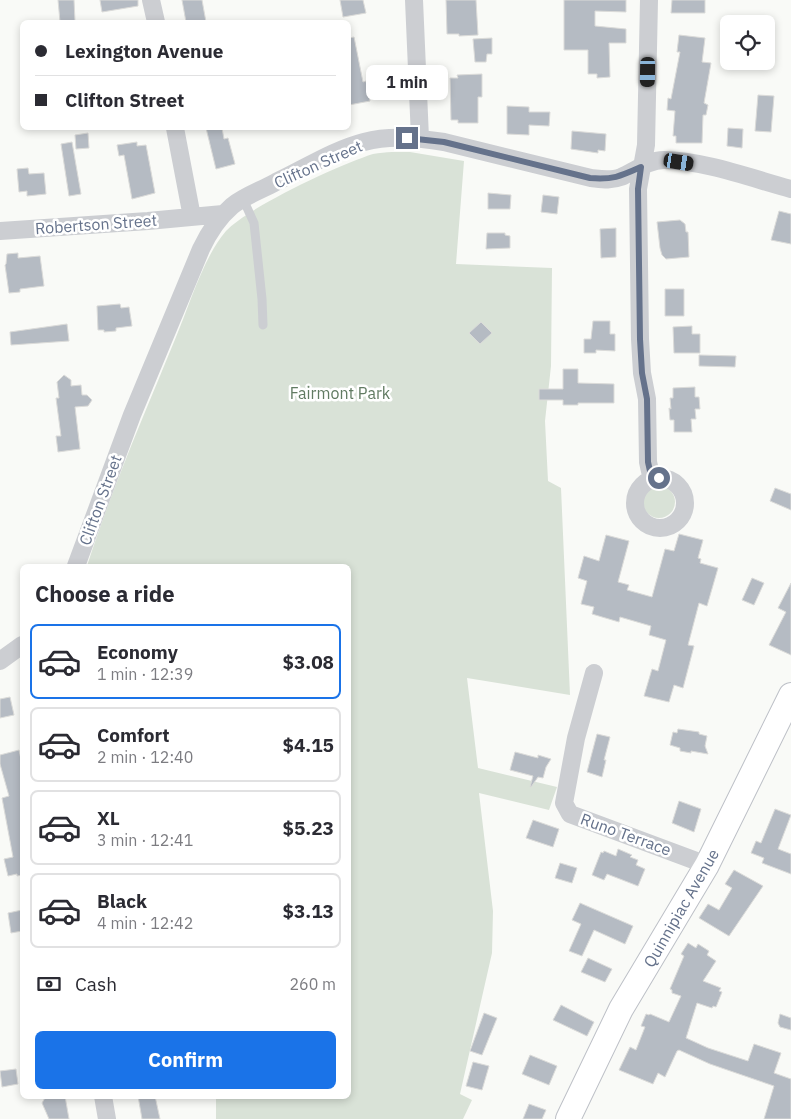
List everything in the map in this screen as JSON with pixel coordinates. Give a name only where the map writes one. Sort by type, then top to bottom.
[{"type":"main road","name":"Quinnipiac Avenue","points":[[568,1119],[621,1009],[707,865],[791,695]]},
{"type":"street","points":[[152,0],[156,20]]},
{"type":"street","points":[[414,0],[420,138]]},
{"type":"street","points":[[649,0],[646,145],[638,189],[640,339],[642,373],[647,399],[648,462],[652,480]]},
{"type":"street","points":[[176,130],[192,216]]},
{"type":"street","name":"Clifton Street","points":[[77,564],[119,447],[186,283],[209,232],[223,214],[243,199],[329,156],[364,142],[393,138],[420,138],[475,149],[590,178],[607,180],[620,177],[656,161],[707,167],[791,189]]},
{"type":"street","name":"Robertson Street","points":[[0,230],[148,221],[223,214]]},
{"type":"street","points":[[0,662],[20,649]]},
{"type":"street","name":"Runo Terrace","points":[[594,673],[576,738],[564,803],[566,809],[570,814],[707,865]]},
{"type":"street","points":[[104,1099],[107,1119]]},
{"type":"lane","points":[[243,199],[254,223],[263,325]]},
{"type":"green space","name":"Fairmont Park","points":[[410,152],[464,161],[456,264],[552,268],[551,366],[545,421],[548,481],[561,488],[570,695],[467,678],[478,768],[557,787],[549,810],[479,793],[493,911],[492,953],[460,1094],[472,1100],[463,1119],[216,1119],[216,1099],[351,1099],[351,564],[88,564],[129,451],[204,267],[218,241],[237,221],[254,210],[318,176],[373,154]]},
{"type":"green space","points":[[659,486],[671,490],[675,502],[671,514],[659,518],[647,514],[643,502],[647,490]]},
{"type":"building","points":[[58,0],[74,0],[75,20],[60,20]]},
{"type":"building","points":[[100,0],[138,0],[138,6],[102,12]]},
{"type":"building","points":[[182,0],[202,0],[206,20],[186,20]]},
{"type":"building","points":[[340,0],[363,0],[366,13],[343,17]]},
{"type":"building","points":[[446,0],[476,0],[478,35],[459,36],[459,34],[447,34]]},
{"type":"building","points":[[564,0],[626,0],[626,12],[595,11],[595,26],[626,29],[626,43],[609,43],[610,77],[597,78],[597,74],[588,74],[588,50],[564,50]]},
{"type":"building","points":[[672,0],[705,0],[705,13],[671,13]]},
{"type":"building","points":[[679,35],[705,38],[702,62],[711,63],[704,103],[708,105],[706,115],[703,115],[702,143],[676,143],[676,136],[673,136],[675,111],[667,110],[668,98],[671,99],[680,52],[677,52]]},
{"type":"building","points":[[354,37],[363,82],[366,81],[370,101],[351,105],[351,38]]},
{"type":"building","points":[[492,38],[492,54],[487,54],[486,62],[475,62],[473,39]]},
{"type":"building","points":[[482,74],[482,97],[478,97],[478,123],[458,123],[458,120],[451,120],[450,78],[458,78],[457,75]]},
{"type":"building","points":[[758,95],[774,96],[771,132],[755,131]]},
{"type":"building","points":[[507,106],[529,107],[529,112],[550,112],[549,126],[529,125],[529,135],[507,134]]},
{"type":"building","points":[[728,128],[743,129],[742,148],[727,146]]},
{"type":"building","points":[[206,130],[222,130],[224,139],[228,138],[235,164],[216,169]]},
{"type":"building","points":[[572,131],[606,134],[605,151],[598,150],[598,153],[571,149]]},
{"type":"building","points":[[88,133],[89,148],[76,149],[75,135]]},
{"type":"building","points":[[72,142],[81,194],[69,196],[61,144]]},
{"type":"building","points":[[137,142],[137,146],[146,145],[155,193],[132,199],[124,155],[119,156],[117,145]]},
{"type":"building","points":[[28,168],[29,174],[44,173],[46,194],[27,196],[27,191],[19,192],[17,169]]},
{"type":"building","points":[[488,193],[511,195],[510,209],[488,209]]},
{"type":"building","points":[[543,195],[559,197],[557,214],[541,212]]},
{"type":"building","points":[[779,211],[791,214],[791,244],[771,240]]},
{"type":"building","points":[[680,220],[685,224],[686,232],[688,232],[689,257],[666,259],[662,255],[660,248],[657,222]]},
{"type":"building","points":[[616,228],[616,257],[601,258],[600,229]]},
{"type":"building","points":[[487,233],[505,233],[505,235],[510,236],[510,248],[486,249]]},
{"type":"building","points":[[18,253],[18,258],[40,256],[44,286],[20,289],[20,292],[9,293],[5,265],[7,254]]},
{"type":"building","points":[[665,289],[684,289],[684,316],[665,316]]},
{"type":"building","points":[[120,304],[121,308],[129,307],[132,326],[116,328],[116,331],[104,332],[104,330],[98,330],[97,306]]},
{"type":"building","points":[[593,321],[610,321],[610,334],[615,334],[615,351],[596,350],[596,353],[584,353],[584,339],[591,339]]},
{"type":"building","points":[[481,322],[492,333],[480,344],[469,333]]},
{"type":"building","points":[[67,324],[69,341],[11,345],[10,332]]},
{"type":"building","points":[[692,326],[692,334],[700,334],[700,353],[674,353],[673,327]]},
{"type":"building","points":[[699,355],[736,356],[735,367],[699,366]]},
{"type":"building","points":[[563,369],[578,369],[578,383],[614,384],[614,403],[563,405],[563,400],[539,400],[539,389],[563,389]]},
{"type":"building","points":[[64,375],[71,380],[71,386],[81,385],[82,395],[87,395],[92,400],[88,406],[75,407],[80,449],[58,452],[56,436],[61,436],[56,398],[59,398],[57,382]]},
{"type":"building","points":[[695,387],[695,397],[699,397],[700,409],[695,409],[696,419],[691,419],[692,432],[674,432],[674,420],[670,420],[669,408],[671,409],[670,398],[673,398],[673,388]]},
{"type":"building","points":[[775,488],[791,494],[791,510],[770,501]]},
{"type":"building","points":[[679,534],[703,540],[698,558],[701,559],[700,563],[718,568],[707,606],[699,603],[688,645],[694,646],[683,688],[674,685],[669,702],[644,696],[652,669],[658,671],[666,640],[649,635],[651,626],[620,617],[619,622],[592,614],[594,607],[581,604],[587,581],[578,578],[584,556],[599,561],[606,535],[629,541],[618,582],[629,585],[627,590],[652,597],[665,549],[674,551]]},
{"type":"building","points":[[752,578],[764,583],[754,605],[742,600]]},
{"type":"building","points":[[791,583],[791,655],[769,645],[786,612],[778,608]]},
{"type":"building","points":[[10,697],[14,715],[0,718],[0,699]]},
{"type":"building","points":[[678,729],[699,732],[699,734],[707,736],[705,746],[708,754],[680,751],[680,748],[670,745],[673,732],[677,733]]},
{"type":"building","points":[[597,734],[610,737],[602,777],[587,772]]},
{"type":"building","points":[[19,750],[20,755],[20,875],[17,876],[17,874],[8,876],[4,859],[13,857],[2,798],[9,796],[0,764],[0,755]]},
{"type":"building","points":[[515,752],[551,759],[546,767],[543,778],[538,777],[531,787],[533,776],[510,770]]},
{"type":"building","points":[[679,801],[701,809],[694,832],[672,823]]},
{"type":"building","points":[[775,809],[791,815],[778,849],[791,854],[791,874],[762,863],[764,858],[751,853],[756,841],[761,843]]},
{"type":"building","points":[[533,820],[559,829],[553,847],[526,838]]},
{"type":"building","points":[[618,849],[632,855],[630,857],[638,860],[636,865],[645,869],[638,886],[607,874],[604,880],[592,875],[601,852],[603,853],[604,851],[616,856]]},
{"type":"building","points":[[560,863],[577,868],[572,883],[555,878]]},
{"type":"building","points":[[734,870],[763,886],[729,936],[699,918],[708,904],[719,910],[732,888],[725,884]]},
{"type":"building","points":[[580,903],[633,926],[625,944],[594,930],[582,956],[569,951],[581,924],[572,920]]},
{"type":"building","points":[[20,910],[20,931],[11,933],[8,913]]},
{"type":"building","points":[[688,943],[696,948],[698,944],[709,951],[707,955],[716,961],[703,981],[721,988],[719,991],[722,992],[716,1007],[713,1006],[712,1008],[697,1003],[686,1038],[708,1048],[748,1061],[754,1044],[781,1053],[774,1073],[791,1079],[791,1119],[764,1119],[774,1086],[710,1064],[679,1050],[665,1077],[658,1073],[653,1084],[619,1070],[630,1047],[636,1050],[645,1027],[641,1026],[646,1014],[669,1022],[681,996],[672,993],[670,989],[684,956],[681,954]]},
{"type":"building","points":[[588,958],[612,969],[605,982],[581,972]]},
{"type":"building","points":[[561,1005],[594,1022],[587,1036],[553,1020]]},
{"type":"building","points":[[484,1013],[497,1018],[482,1055],[470,1051]]},
{"type":"building","points":[[780,1014],[791,1018],[791,1030],[780,1027],[778,1023]]},
{"type":"building","points":[[530,1055],[557,1066],[549,1085],[522,1074]]},
{"type":"building","points":[[473,1062],[489,1066],[482,1090],[466,1086]]},
{"type":"building","points":[[16,1069],[18,1084],[2,1087],[0,1071]]},
{"type":"building","points":[[44,1099],[66,1099],[69,1119],[49,1119],[42,1103]]},
{"type":"building","points":[[139,1099],[156,1099],[160,1119],[142,1119]]},
{"type":"building","points":[[529,1104],[546,1110],[542,1119],[523,1119]]},
{"type":"route","points":[[407,138],[444,142],[590,178],[607,180],[620,177],[641,167],[638,189],[640,339],[642,373],[647,399],[648,462],[652,480],[659,478]]}]
